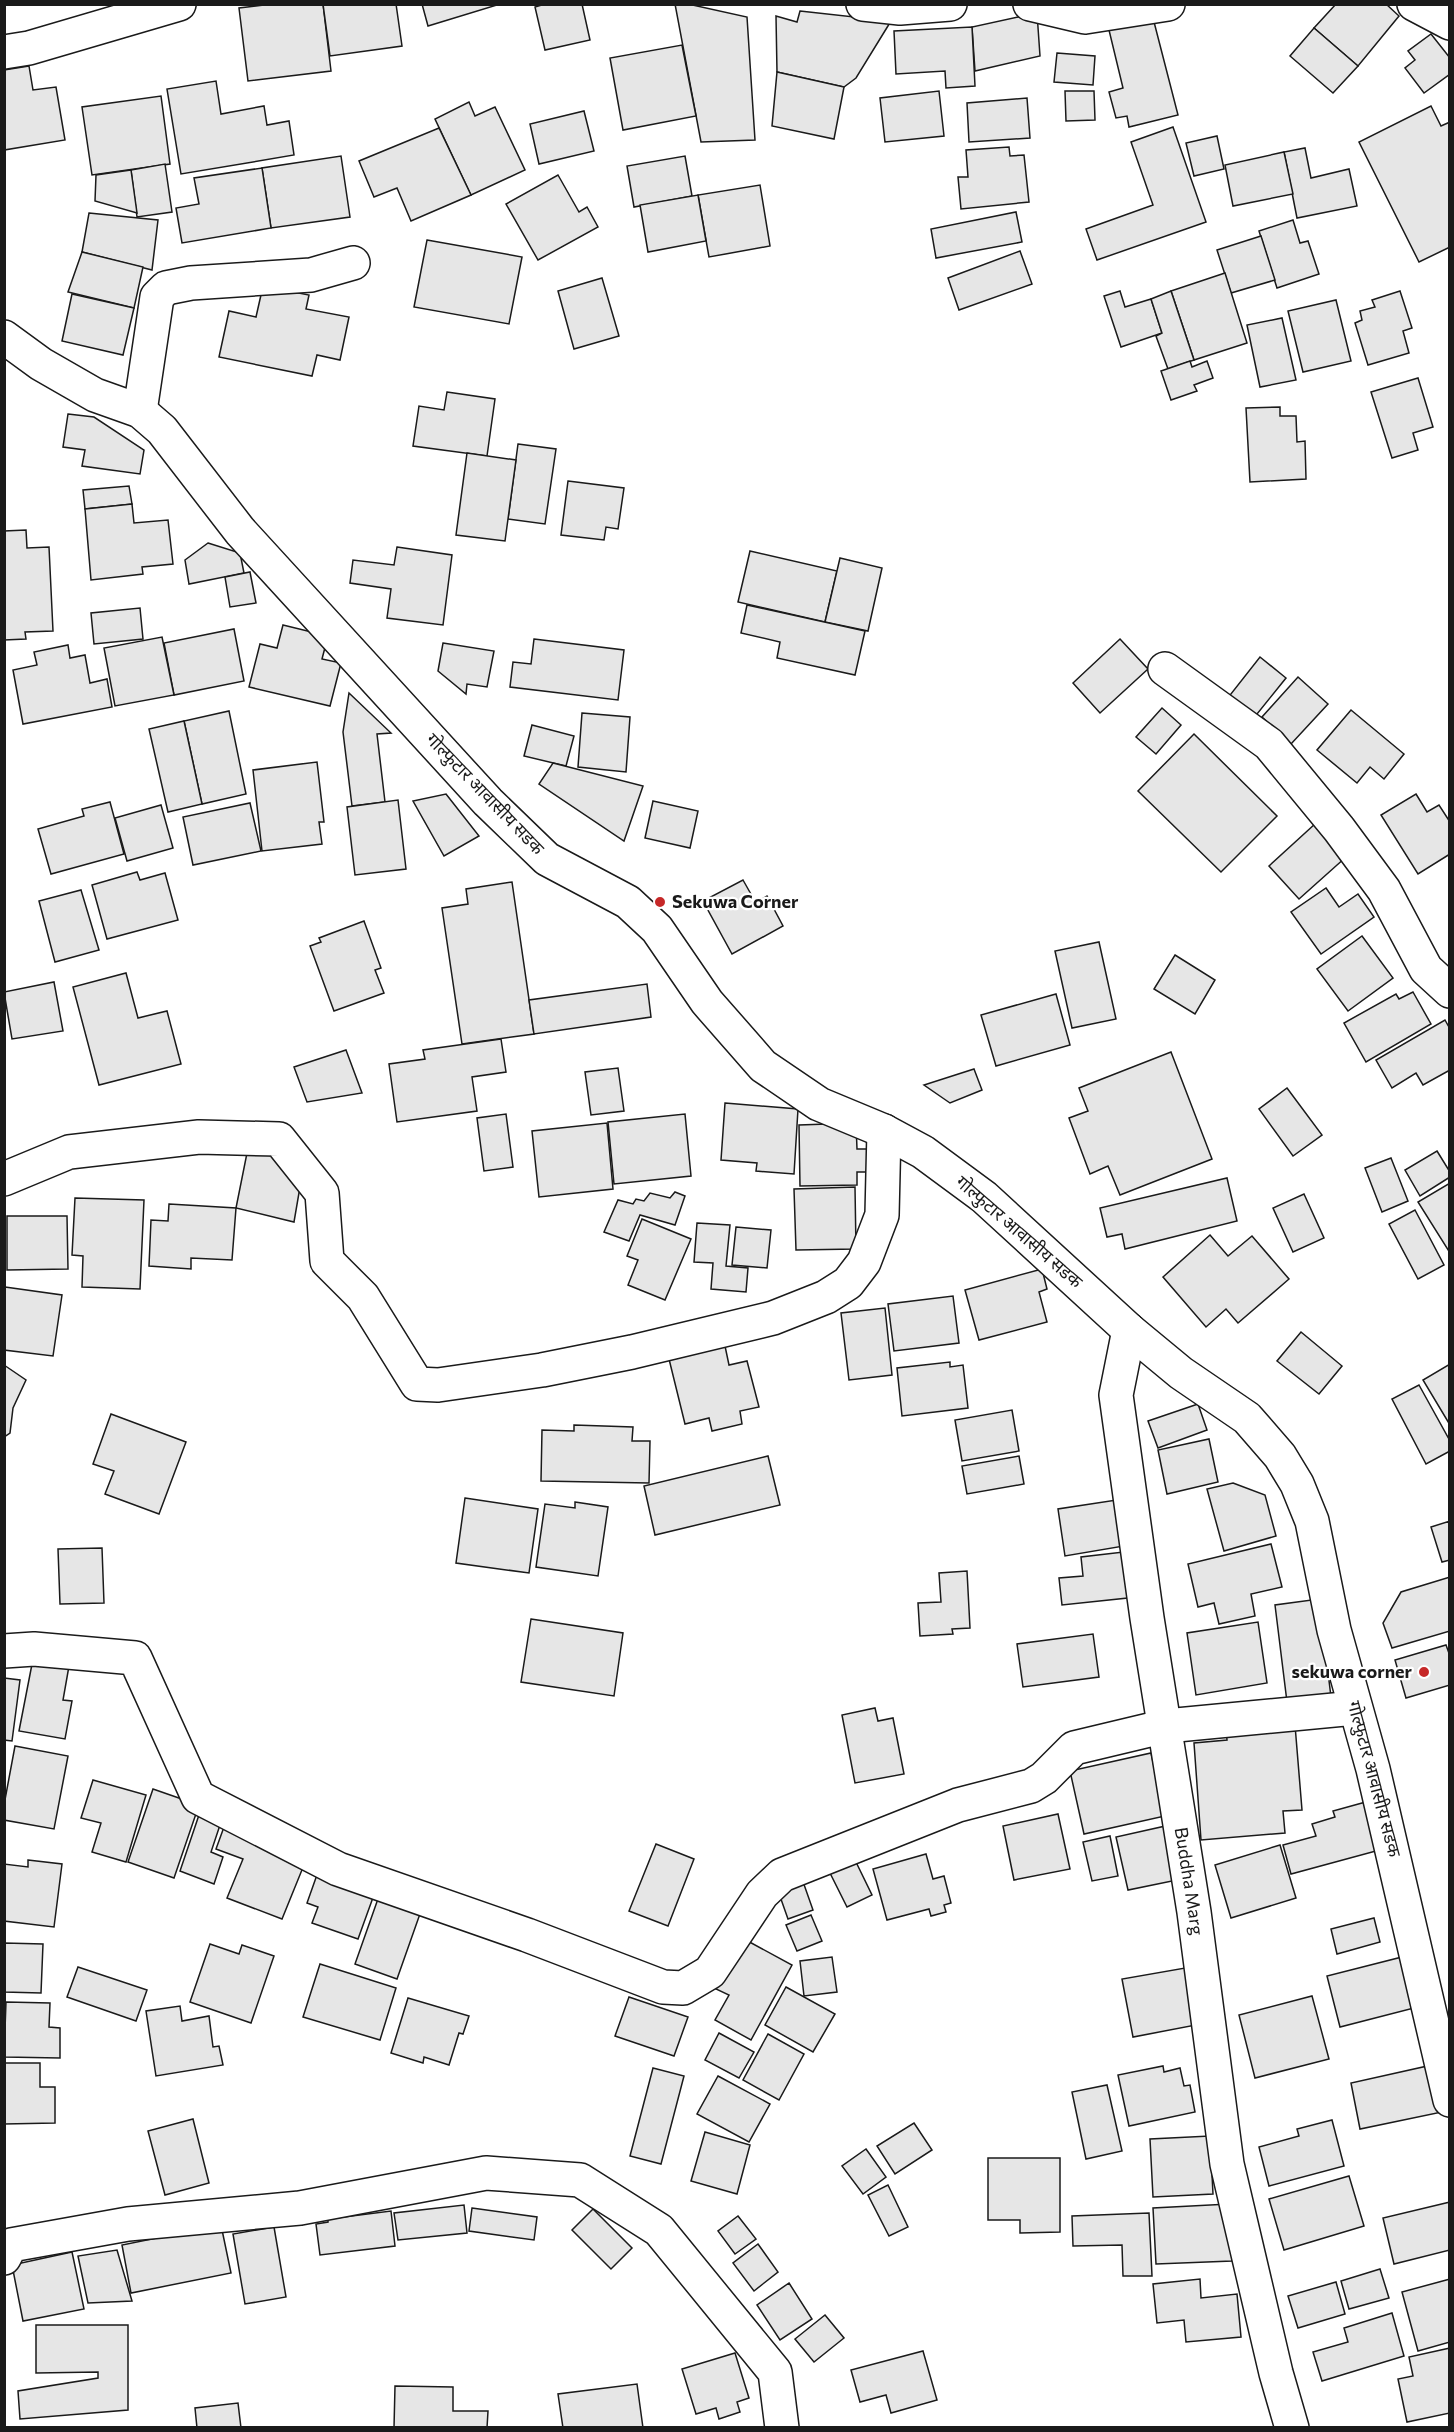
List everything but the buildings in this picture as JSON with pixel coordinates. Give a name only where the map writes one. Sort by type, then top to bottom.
[{"type":"street","points":[[4,52],[29,48],[179,4]]},
{"type":"street","points":[[880,6],[950,4]]},
{"type":"street","points":[[1030,4],[1085,17],[1168,4]]},
{"type":"street","points":[[1414,4],[1449,23]]},
{"type":"street","points":[[140,411],[158,297],[166,288],[191,283],[311,275],[353,263]]},
{"type":"street","name":"गोल्फुटार आवासीय सडक","points":[[4,337],[41,364],[95,395],[140,411],[162,430],[240,531],[516,830],[547,859],[628,902],[657,928],[706,1002],[763,1066],[819,1104],[884,1131],[922,1152],[984,1197],[1129,1330],[1180,1373],[1247,1418],[1280,1455],[1297,1484],[1312,1521],[1334,1630],[1373,1769],[1449,2100]]},
{"type":"street","points":[[1165,669],[1269,744],[1339,829],[1384,890],[1426,969],[1449,991]]},
{"type":"street","points":[[4,1179],[69,1152],[199,1137],[279,1139],[322,1193],[327,1261],[363,1297],[417,1384],[438,1385],[542,1370],[632,1352],[773,1318],[825,1297],[848,1283],[864,1262],[882,1215],[884,1131]]},
{"type":"street","name":"Buddha Marg","points":[[1129,1330],[1116,1395],[1147,1618],[1194,1912],[1227,2164],[1276,2373],[1292,2427]]},
{"type":"street","points":[[4,1651],[34,1649],[135,1658],[198,1797],[338,1869],[527,1935],[663,1987],[683,1988],[710,1972],[762,1894],[782,1875],[958,1805],[1031,1786],[1044,1778],[1074,1748],[1166,1726],[1355,1708]]},
{"type":"street","points":[[4,2258],[12,2245],[128,2224],[300,2208],[486,2173],[580,2180],[659,2230],[775,2373],[782,2427]]},
{"type":"place","name":"Sekuwa Corner","points":[[660,902]]},
{"type":"place","name":"sekuwa corner","points":[[1424,1672]]}]
